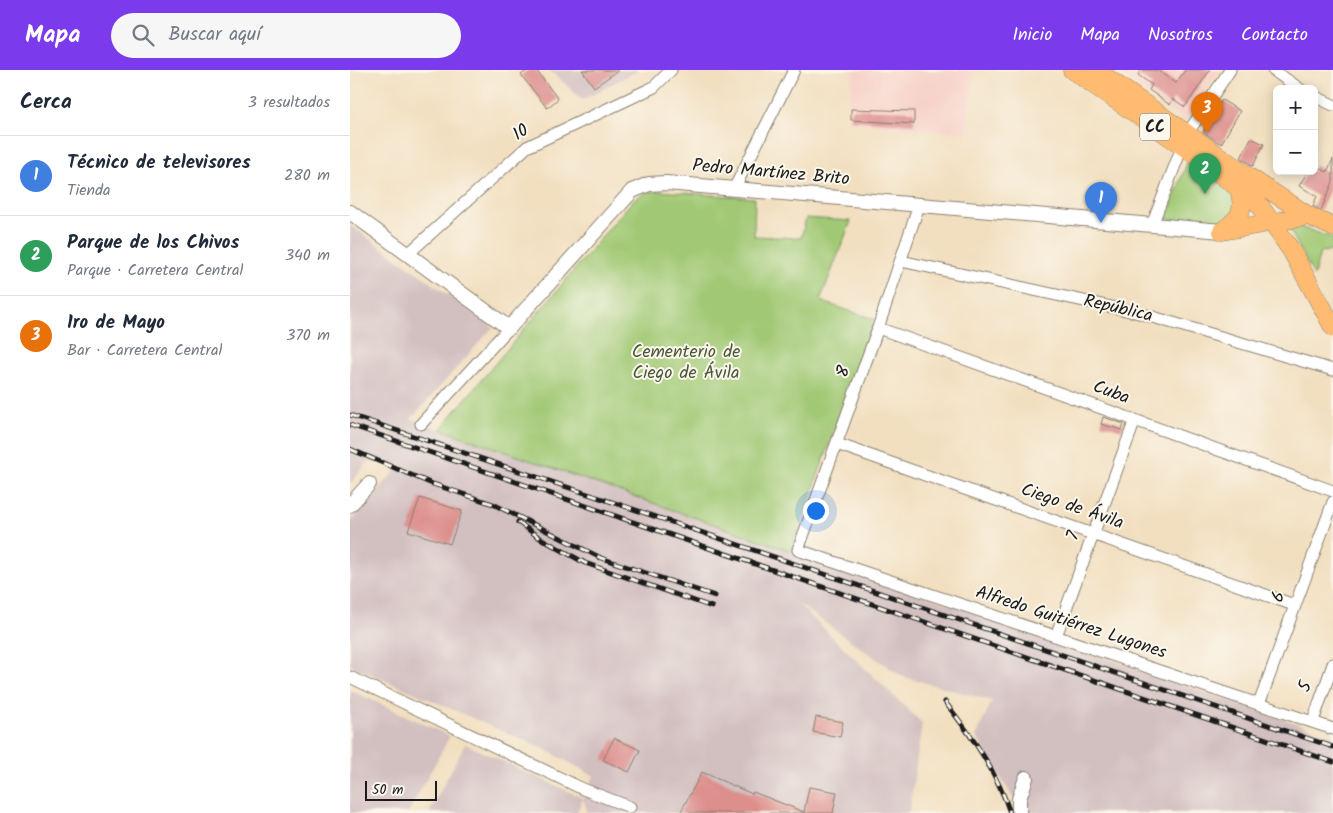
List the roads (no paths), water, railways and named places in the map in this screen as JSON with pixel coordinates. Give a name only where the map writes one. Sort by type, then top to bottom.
[{"type":"main road","name":"CC","points":[[1072,70],[1309,216],[1333,227]]},
{"type":"main road","name":"CC","points":[[1096,70],[1185,140],[1258,203],[1275,223],[1333,327]]},
{"type":"main road","points":[[1222,231],[1238,220],[1243,204],[1238,186]]},
{"type":"main road","points":[[1222,231],[1309,216]]},
{"type":"main road","points":[[1222,231],[1274,239],[1286,243]]},
{"type":"street","name":"10","points":[[409,253],[527,147],[654,87],[671,70]]},
{"type":"street","points":[[734,189],[794,70]]},
{"type":"street","points":[[1152,225],[1185,140],[1230,70]]},
{"type":"street","points":[[1273,70],[1294,85]]},
{"type":"street","points":[[1318,98],[1333,105]]},
{"type":"street","name":"Pedro Martínez Brito","points":[[421,424],[632,191],[649,184],[666,182],[1222,231]]},
{"type":"street","name":"8","points":[[798,550],[878,328],[919,205]]},
{"type":"street","points":[[350,212],[409,253],[509,328]]},
{"type":"street","name":"República","points":[[900,261],[1140,312],[1333,370]]},
{"type":"street","name":"Cuba","points":[[878,328],[1333,491]]},
{"type":"street","name":"7","points":[[1056,636],[1135,420]]},
{"type":"street","name":"Ciego de Ávila","points":[[837,444],[1294,605]]},
{"type":"street","points":[[350,505],[369,484]]},
{"type":"street","name":"6","points":[[1259,704],[1333,502]]},
{"type":"street","name":"Alfredo Guitiérrez Lugones","points":[[798,550],[1333,729]]},
{"type":"street","name":"5","points":[[1313,721],[1333,664]]},
{"type":"street","points":[[350,677],[583,789],[630,807]]},
{"type":"street","points":[[1019,813],[1019,799],[1026,778]]},
{"type":"railway","points":[[350,415],[1333,747]]},
{"type":"railway","points":[[350,425],[1333,762]]},
{"type":"railway","points":[[350,449],[430,483],[493,504],[601,558],[715,596]]},
{"type":"railway","points":[[518,522],[540,538],[585,563],[712,607]]},
{"type":"railway","points":[[945,702],[983,755],[1005,798],[1010,813]]},
{"type":"place","name":"1ro de Mayo","points":[[1207,133]]},
{"type":"place","name":"Parque de los Chivos","points":[[1205,194]]},
{"type":"place","name":"Técnico de televisores","points":[[1101,223]]},
{"type":"park label","name":"Cementerio de Ciego de Ávila","points":[[686,362]]}]
